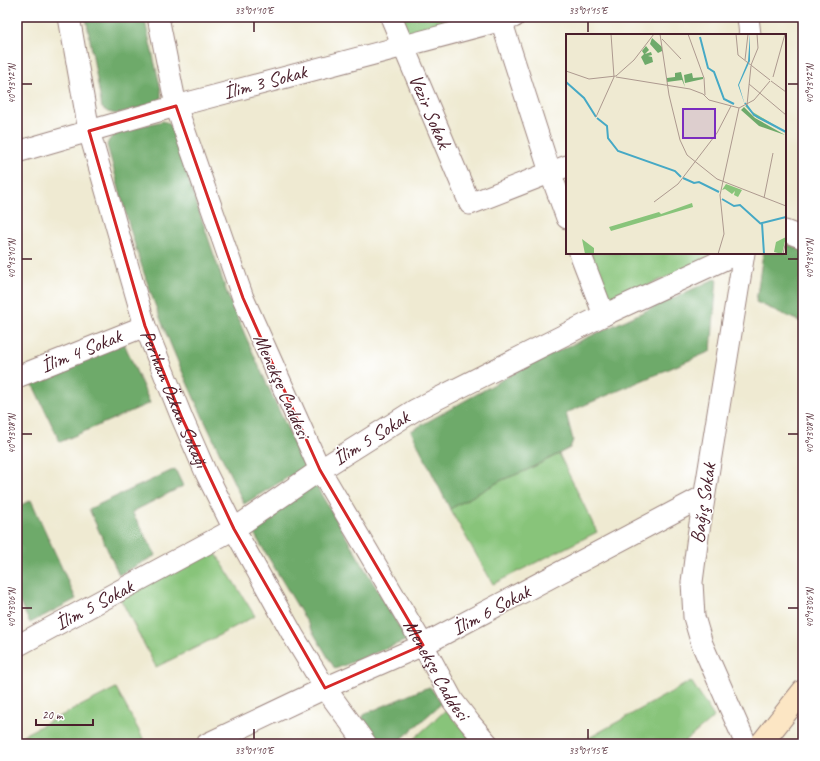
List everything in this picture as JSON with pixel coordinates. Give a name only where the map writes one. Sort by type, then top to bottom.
[{"type":"street","name":"Perihan Özkan Sokağı","points":[[69,17],[88,131],[145,326],[182,418],[206,473],[234,529],[294,637],[325,688],[366,744]]},
{"type":"street","name":"Menekşe Caddesi","points":[[158,17],[176,106],[242,298],[320,470],[423,645],[453,701],[488,744]]},
{"type":"street","name":"Vezir Sokak","points":[[391,17],[470,204],[558,169]]},
{"type":"street","points":[[748,17],[750,34]]},
{"type":"street","name":"İlim 3 Sokak","points":[[17,152],[176,106],[508,19]]},
{"type":"street","points":[[508,19],[558,169],[566,213]]},
{"type":"street","points":[[786,231],[803,238]]},
{"type":"street","points":[[580,254],[604,315]]},
{"type":"street","name":"İlim 5 Sokak","points":[[17,646],[234,529],[320,470],[415,410],[604,315],[736,254]]},
{"type":"street","name":"Bağış Sokak","points":[[744,254],[704,496],[692,582],[694,617],[702,644],[746,744]]},
{"type":"street","name":"İlim 4 Sokak","points":[[17,377],[145,326]]},
{"type":"street","name":"İlim 6 Sokak","points":[[207,744],[325,688],[423,645],[704,496]]},
{"type":"street","points":[[761,744],[803,691]]},
{"type":"highlighted area","points":[[176,106],[243,298],[320,470],[423,645],[325,688],[234,529],[182,418],[145,326],[89,131]]},
{"type":"green space","points":[[86,17],[144,17],[161,90],[161,98],[156,103],[116,114],[108,112],[102,108]]},
{"type":"green space","points":[[401,17],[476,17],[408,35]]},
{"type":"green space","points":[[163,121],[169,123],[228,296],[305,467],[244,504],[177,359],[153,300],[133,239],[107,145],[111,138],[123,131]]},
{"type":"green space","points":[[786,243],[803,250],[803,323],[756,302],[763,254],[786,254]]},
{"type":"green space","points":[[586,254],[719,254],[606,304]]},
{"type":"green space","points":[[717,278],[711,351],[566,413],[573,440],[570,448],[525,471],[502,480],[450,509],[411,431],[532,363]]},
{"type":"green space","points":[[124,343],[150,403],[60,442],[31,381]]},
{"type":"green space","points":[[559,454],[597,532],[493,584],[450,509],[502,480],[525,471]]},
{"type":"green space","points":[[175,469],[183,486],[132,512],[156,555],[119,575],[89,509]]},
{"type":"green space","points":[[315,484],[407,640],[335,669],[249,525]]},
{"type":"green space","points":[[31,500],[76,599],[30,623],[17,597],[17,507]]},
{"type":"green space","points":[[213,549],[255,616],[156,667],[120,598]]},
{"type":"green space","points":[[691,681],[714,717],[682,744],[578,744]]},
{"type":"green space","points":[[430,687],[442,703],[396,744],[383,744],[363,721],[363,716],[367,713]]},
{"type":"green space","points":[[116,688],[146,744],[28,744],[23,735]]},
{"type":"green space","points":[[446,710],[476,744],[408,744]]}]
